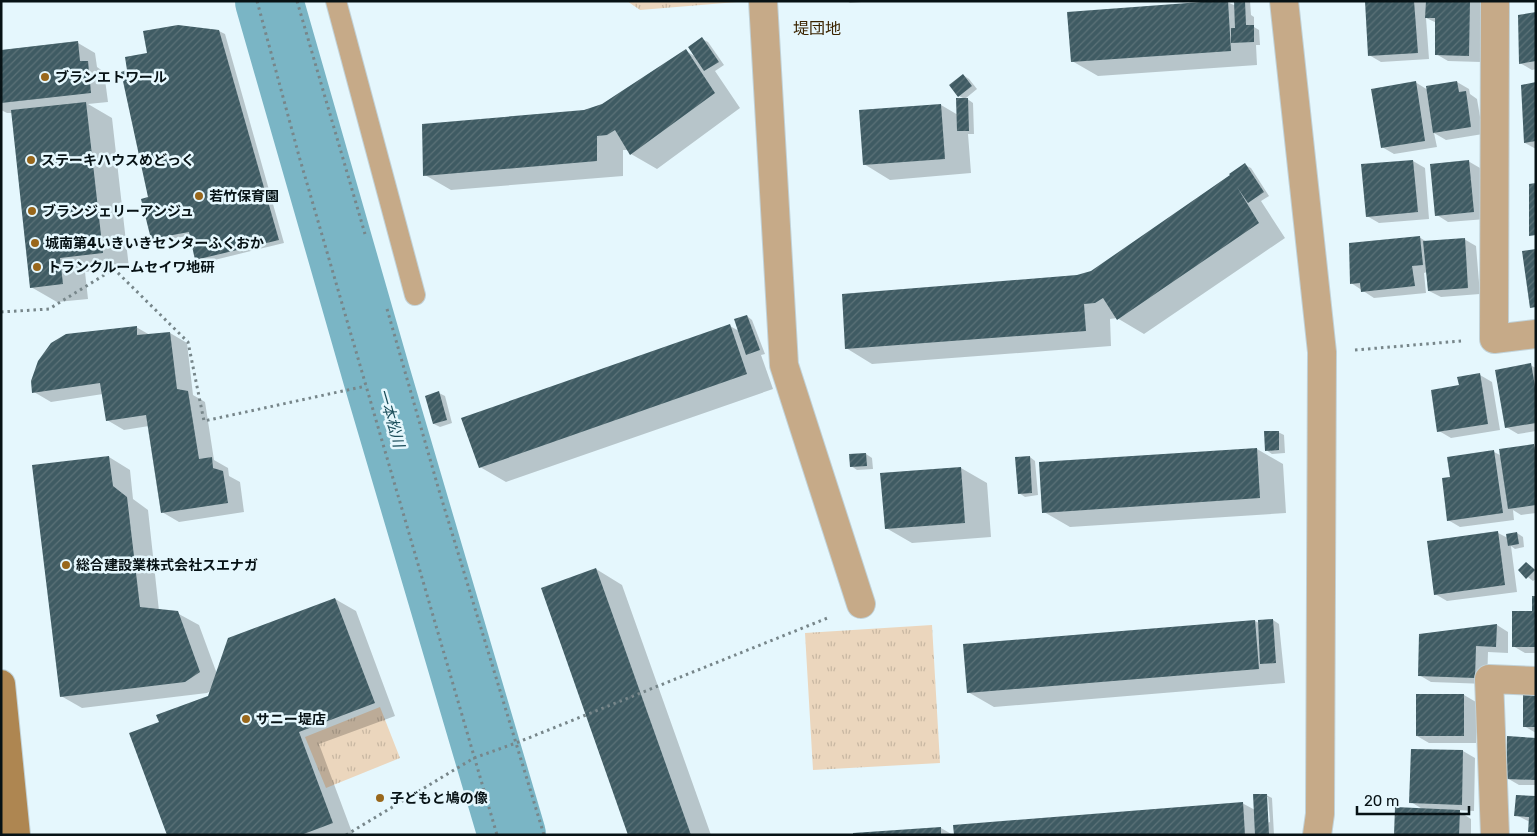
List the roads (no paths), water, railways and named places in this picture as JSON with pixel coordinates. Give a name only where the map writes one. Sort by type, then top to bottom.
[{"type":"main road","points":[[1,684],[16,835]]},
{"type":"street","points":[[763,1],[784,365],[861,604]]},
{"type":"street","points":[[1284,1],[1322,352],[1320,814],[1317,835]]},
{"type":"street","points":[[1495,1],[1494,338],[1536,334]]},
{"type":"street","points":[[1495,835],[1489,679],[1536,680]]},
{"type":"lane","points":[[336,1],[415,295]]},
{"type":"waterway","name":"一本松川","points":[[269,1],[512,835]]},
{"type":"place","name":"ブランエトワール","points":[[45,77]]},
{"type":"place","name":"ステーキハウスめどっく","points":[[31,160]]},
{"type":"place","name":"若竹保育園","points":[[199,196]]},
{"type":"place","name":"ブランジェリーアンジュ","points":[[32,211]]},
{"type":"place","name":"城南第4いきいきセンターふくおか","points":[[35,243]]},
{"type":"place","name":"トランクルームセイワ地研","points":[[37,267]]},
{"type":"place","name":"総合建設業株式会社スエナガ","points":[[66,565]]},
{"type":"place","name":"サニー堤店","points":[[246,719]]},
{"type":"place","name":"子どもと鳩の像","points":[[380,798]]},
{"type":"district","name":"堤団地","points":[[817,28]]}]
